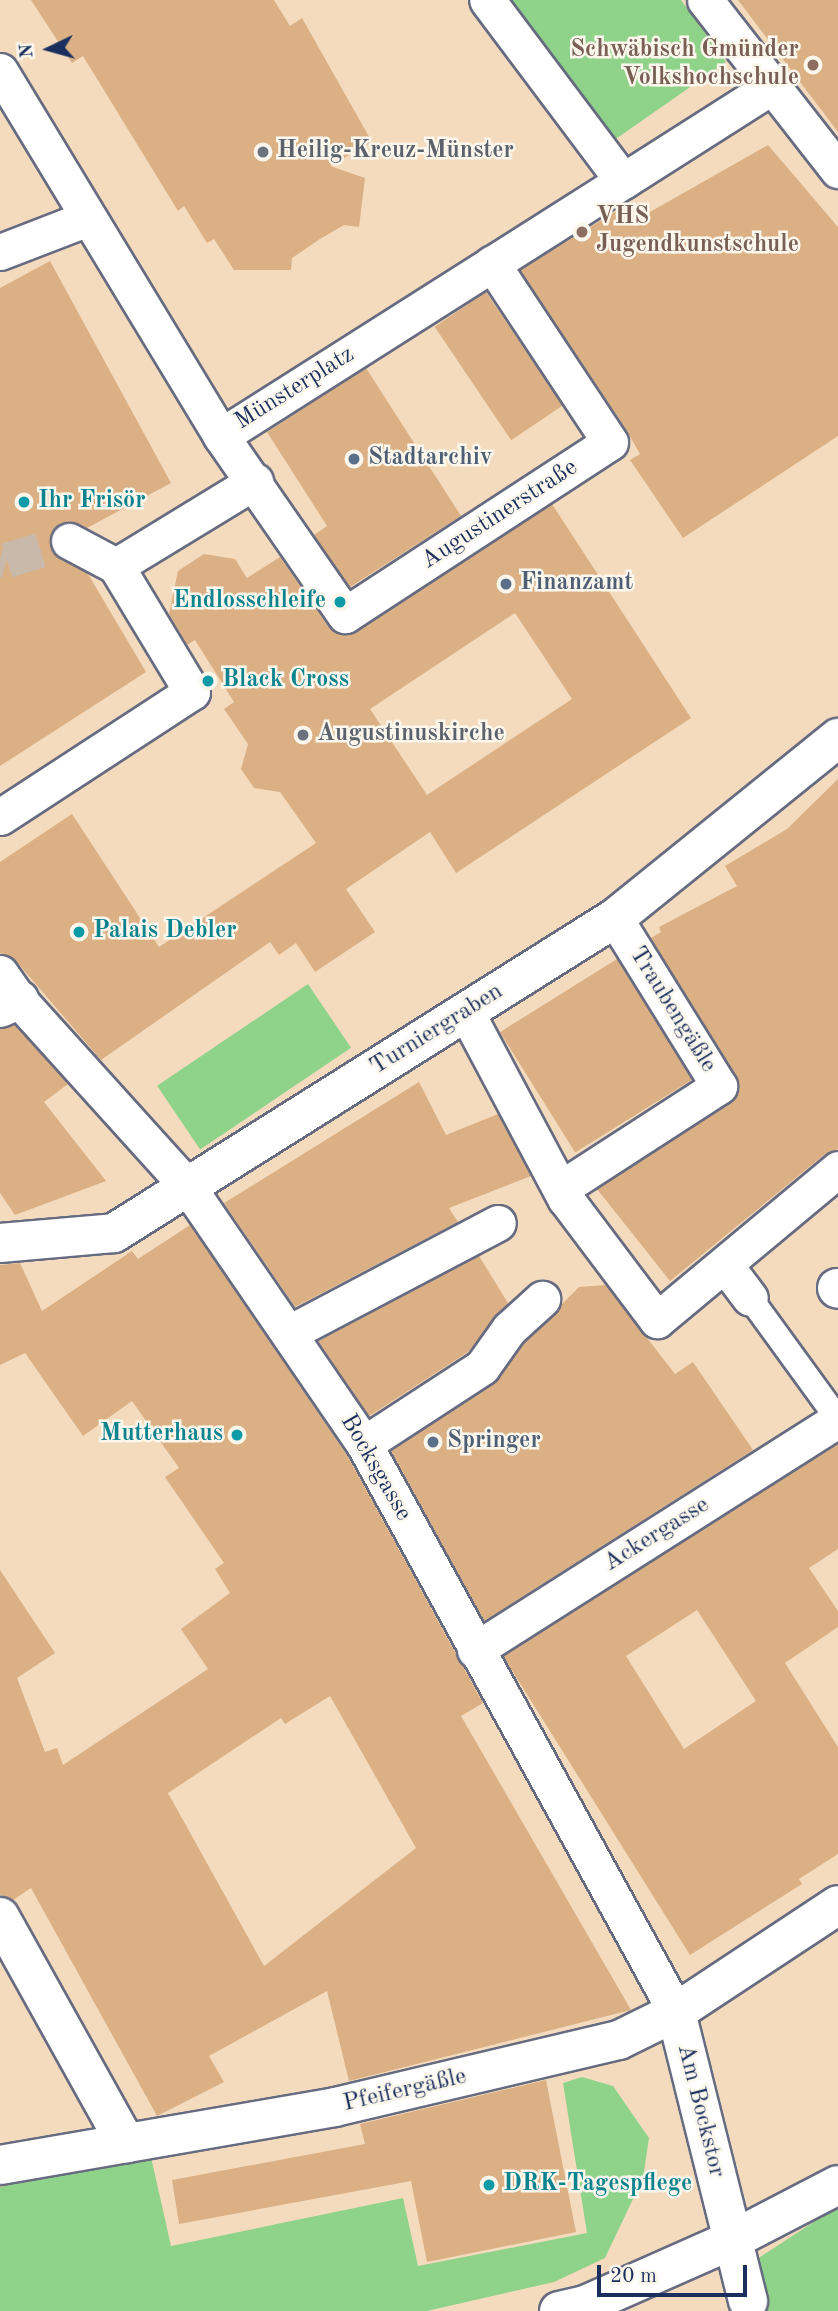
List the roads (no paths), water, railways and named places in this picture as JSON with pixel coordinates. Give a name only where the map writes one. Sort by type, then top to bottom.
[{"type":"street","points":[[487,0],[623,181]]},
{"type":"street","points":[[705,0],[838,170]]},
{"type":"street","name":"Münsterplatz","points":[[0,71],[221,436],[772,86]]},
{"type":"street","points":[[0,252],[88,218]]},
{"type":"street","name":"Augustinerstraße","points":[[221,436],[255,481],[345,615],[610,442],[492,264]]},
{"type":"street","points":[[116,566],[255,481]]},
{"type":"street","points":[[0,817],[192,691],[116,566],[69,541]]},
{"type":"street","name":"Turniergraben","points":[[0,1243],[114,1233],[615,918],[838,738]]},
{"type":"street","name":"Traubengäßle","points":[[563,1187],[719,1086],[615,918]]},
{"type":"street","name":"Bocksgasse","points":[[6,994],[188,1187],[364,1444],[676,2012]]},
{"type":"street","points":[[466,1012],[563,1187],[565,1198],[657,1320],[838,1169]]},
{"type":"street","points":[[289,1333],[498,1223]]},
{"type":"street","points":[[725,1265],[750,1298]]},
{"type":"street","points":[[364,1444],[482,1367],[509,1329],[542,1300]]},
{"type":"street","name":"Ackergasse","points":[[475,1650],[837,1420]]},
{"type":"street","name":"Am Bockstor","points":[[748,2301],[676,2012],[837,1906]]},
{"type":"street","points":[[0,1917],[126,2143]]},
{"type":"street","name":"Pfeifergäßle","points":[[0,2165],[335,2107],[619,2040],[676,2012]]},
{"type":"street","points":[[572,2308],[732,2241],[838,2185]]},
{"type":"lane","points":[[750,1298],[837,1420]]},
{"type":"tunnel","points":[[0,558],[7,560],[69,541]]},
{"type":"place","name":"Schwäbisch Gmünder Volkshochschule","points":[[813,65]]},
{"type":"place","name":"Heilig-Kreuz-Münster","points":[[263,152]]},
{"type":"place","name":"VHS Jugendkunstschule","points":[[582,232]]},
{"type":"place","name":"Stadtarchiv","points":[[354,459]]},
{"type":"place","name":"Ihr Frisör","points":[[24,502]]},
{"type":"place","name":"Finanzamt","points":[[506,584]]},
{"type":"place","name":"Endlosschleife","points":[[340,602]]},
{"type":"place","name":"Black Cross","points":[[208,681]]},
{"type":"place","name":"Augustinuskirche","points":[[303,735]]},
{"type":"place","name":"Palais Debler","points":[[79,932]]},
{"type":"place","name":"Mutterhaus","points":[[237,1435]]},
{"type":"place","name":"Springer","points":[[433,1442]]},
{"type":"place","name":"DRK-Tagespflege","points":[[489,2185]]}]
